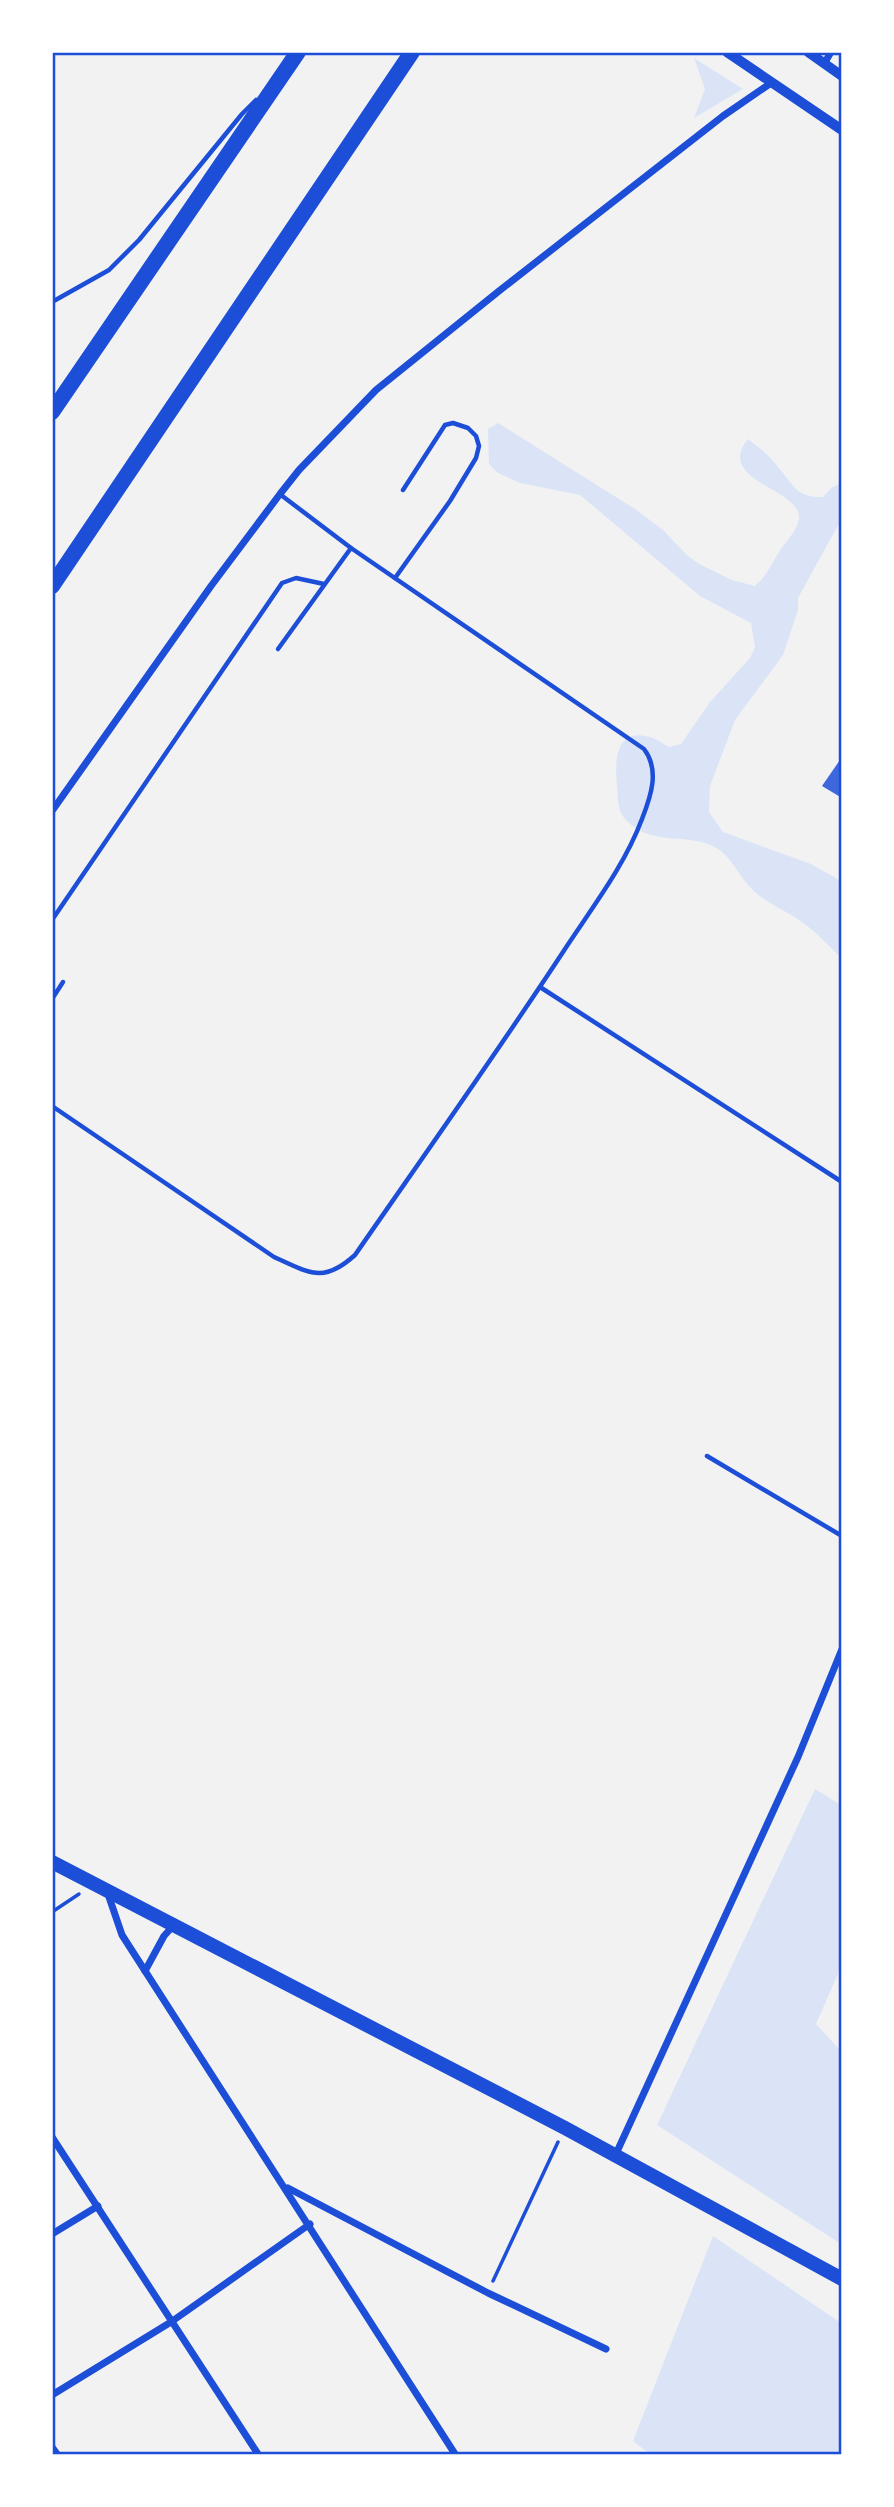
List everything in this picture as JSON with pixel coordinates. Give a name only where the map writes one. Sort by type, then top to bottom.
[{"type":"highway","points":[[52,412],[298,52]]},
{"type":"highway","points":[[52,586],[412,52]]},
{"type":"main road","points":[[52,1862],[565,2128],[842,2279]]},
{"type":"street","points":[[727,52],[842,130]]},
{"type":"street","points":[[808,52],[842,76]]},
{"type":"street","points":[[824,64],[831,52]]},
{"type":"street","points":[[52,811],[211,586],[280,494],[299,470],[376,390],[723,116],[771,83]]},
{"type":"street","points":[[615,2156],[798,1756],[842,1649]]},
{"type":"street","points":[[107,1892],[122,1935],[310,2224],[455,2455]]},
{"type":"street","points":[[145,1971],[164,1936],[173,1926]]},
{"type":"street","points":[[52,2137],[258,2455]]},
{"type":"street","points":[[285,2187],[488,2292],[606,2349]]},
{"type":"street","points":[[52,2234],[98,2206]]},
{"type":"street","points":[[52,2395],[171,2322],[310,2224]]},
{"type":"street","points":[[52,2447],[58,2455]]},
{"type":"lane","points":[[52,302],[109,270],[132,247],[242,114],[280,78]]},
{"type":"lane","points":[[395,578],[450,501],[476,458],[479,446],[476,436],[468,428],[446,425],[403,490]]},
{"type":"lane","points":[[52,1106],[274,1257],[306,1272],[323,1274],[340,1269],[355,1255],[540,987],[626,855],[648,803],[653,779],[652,759],[644,749],[351,548],[280,494]]},
{"type":"lane","points":[[278,649],[351,548]]},
{"type":"lane","points":[[52,920],[282,583],[296,578],[324,584]]},
{"type":"lane","points":[[52,999],[63,982]]},
{"type":"lane","points":[[540,987],[842,1182]]},
{"type":"lane","points":[[707,1456],[842,1536]]},
{"type":"path","points":[[52,1912],[93,1885]]},
{"type":"path","points":[[488,2292],[565,2128]]},
{"type":"shaded area","points":[[694,58],[743,89],[694,118],[705,89]]},
{"type":"shaded area","points":[[498,423],[635,509],[663,530],[699,564],[732,580],[755,586],[793,533],[799,518],[796,508],[787,499],[749,475],[742,465],[740,453],[748,439],[768,455],[801,493],[823,497],[831,488],[841,483],[841,522],[798,598],[798,610],[783,655],[735,720],[710,786],[709,812],[723,832],[811,864],[841,883],[841,958],[806,925],[756,893],[718,849],[696,841],[648,834],[637,829],[621,814],[616,778],[622,743],[635,735],[652,738],[669,747],[681,744],[710,702],[750,658],[755,647],[751,623],[700,596],[580,495],[520,483],[498,473],[489,464],[488,429]]},
{"type":"shaded area","points":[[815,1789],[841,1805],[841,1967],[816,2024],[841,2051],[841,2244],[657,2125]]},
{"type":"shaded area","points":[[713,2236],[841,2323],[841,2454],[650,2454],[633,2441]]},
{"type":"building","points":[[842,757],[842,798],[822,786]]}]
